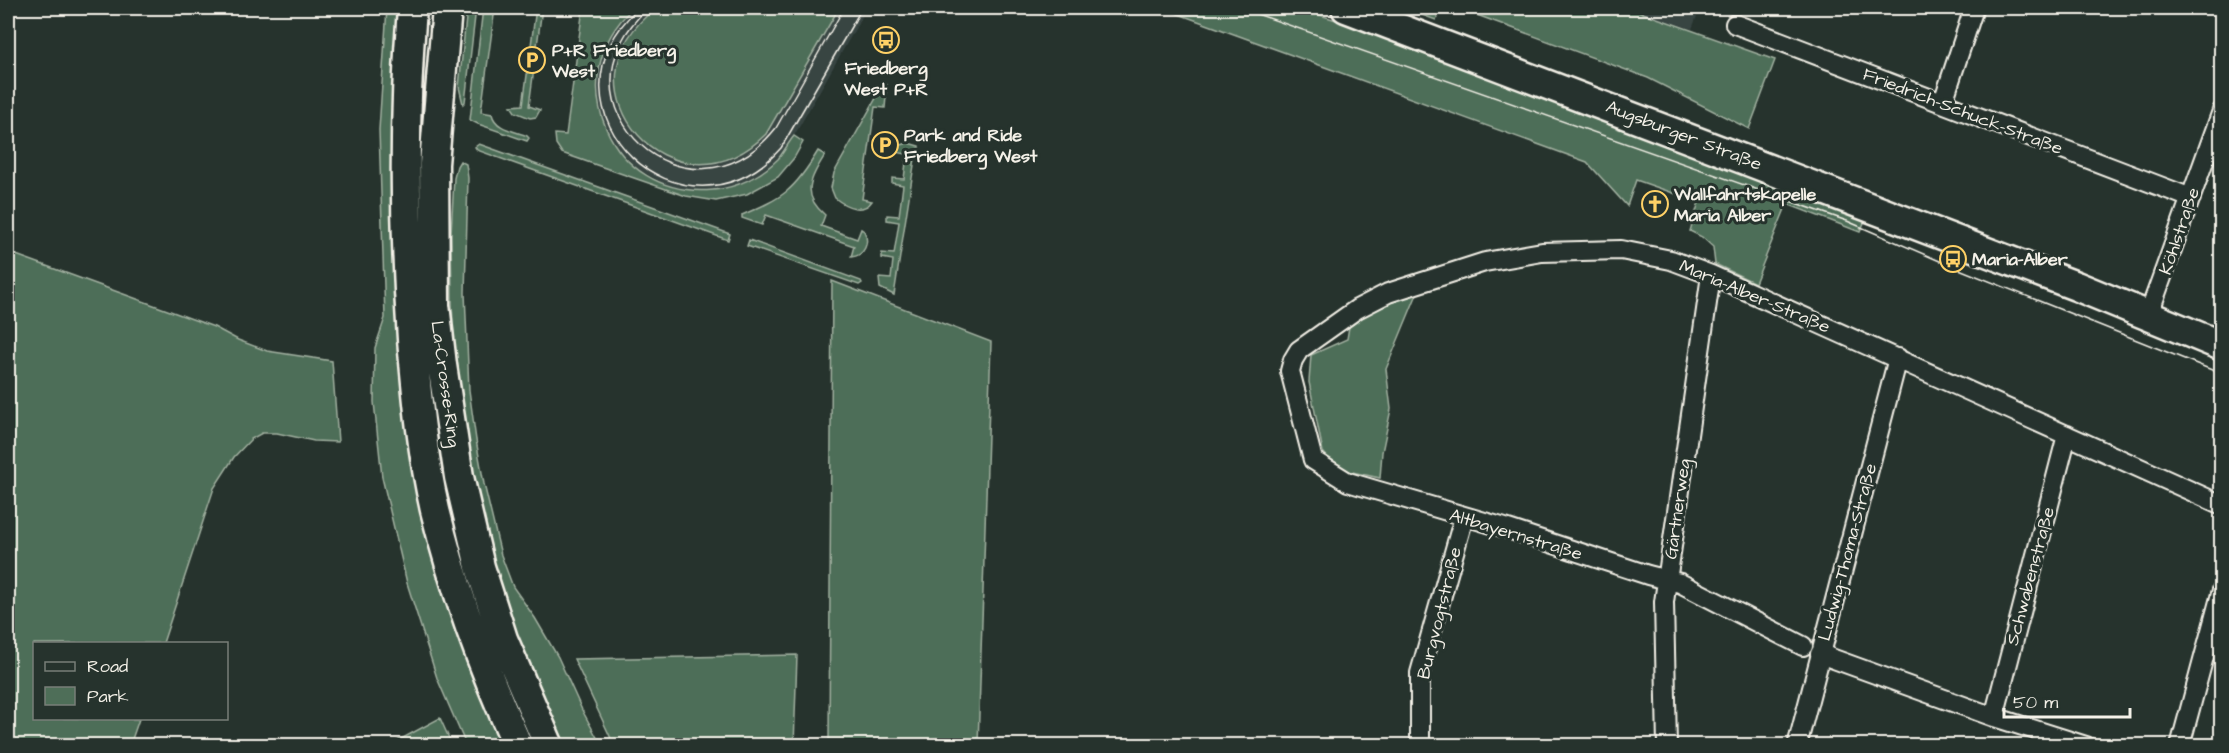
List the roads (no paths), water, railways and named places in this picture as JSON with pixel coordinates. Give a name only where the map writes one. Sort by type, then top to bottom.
[{"type":"main road","name":"La-Crosse-Ring","points":[[412,8],[406,83],[404,177],[411,328],[423,443],[435,508],[456,588],[493,692],[518,746]]},
{"type":"main road","name":"La-Crosse-Ring","points":[[447,8],[434,188],[435,305],[442,365],[459,477],[480,567],[503,639],[549,746]]},
{"type":"main road","name":"Augsburger Straße","points":[[1346,8],[2076,285],[2222,346]]},
{"type":"street","points":[[1943,102],[1974,8]]},
{"type":"street","name":"Friedrich-Schuck-Straße","points":[[1735,24],[2191,198]]},
{"type":"street","name":"Köhlstraße","points":[[2148,316],[2222,111]]},
{"type":"street","name":"Maria-Alber-Straße","points":[[1290,371],[1299,350],[1357,309],[1388,293],[1485,262],[1542,252],[1621,250],[1671,260],[1711,275],[2222,505]]},
{"type":"street","name":"Gärtnerweg","points":[[1667,746],[1664,602],[1711,275]]},
{"type":"street","name":"Ludwig-Thoma-Straße","points":[[1797,746],[1898,358]]},
{"type":"street","name":"Altbayernstraße","points":[[1290,371],[1313,460],[1348,482],[1680,583],[1803,646]]},
{"type":"street","name":"Schwabenstraße","points":[[1994,717],[2067,435]]},
{"type":"street","name":"Burgvogtstraße","points":[[1420,746],[1420,673],[1464,517]]},
{"type":"street","points":[[2180,746],[2222,590]]},
{"type":"street","points":[[1820,654],[1994,717],[2086,746]]},
{"type":"tram line","points":[[638,8],[609,48],[601,89],[610,126],[632,157],[664,178],[702,186],[743,177],[781,148],[862,8]]},
{"type":"tram line","points":[[648,8],[620,45],[612,82],[620,116],[640,144],[670,163],[705,169],[741,158],[776,128],[844,8]]},
{"type":"tram line","points":[[1240,8],[1847,221],[1949,265],[2222,374]]},
{"type":"place","name":"Friedberg West P+R","points":[[886,40]]},
{"type":"place","name":"P+R Friedberg West","points":[[532,60]]},
{"type":"place","name":"Park and Ride Friedberg West","points":[[885,145]]},
{"type":"place","name":"Wallfahrtskapelle Maria Alber","points":[[1655,204]]},
{"type":"place","name":"Maria-Alber","points":[[1953,259]]}]
